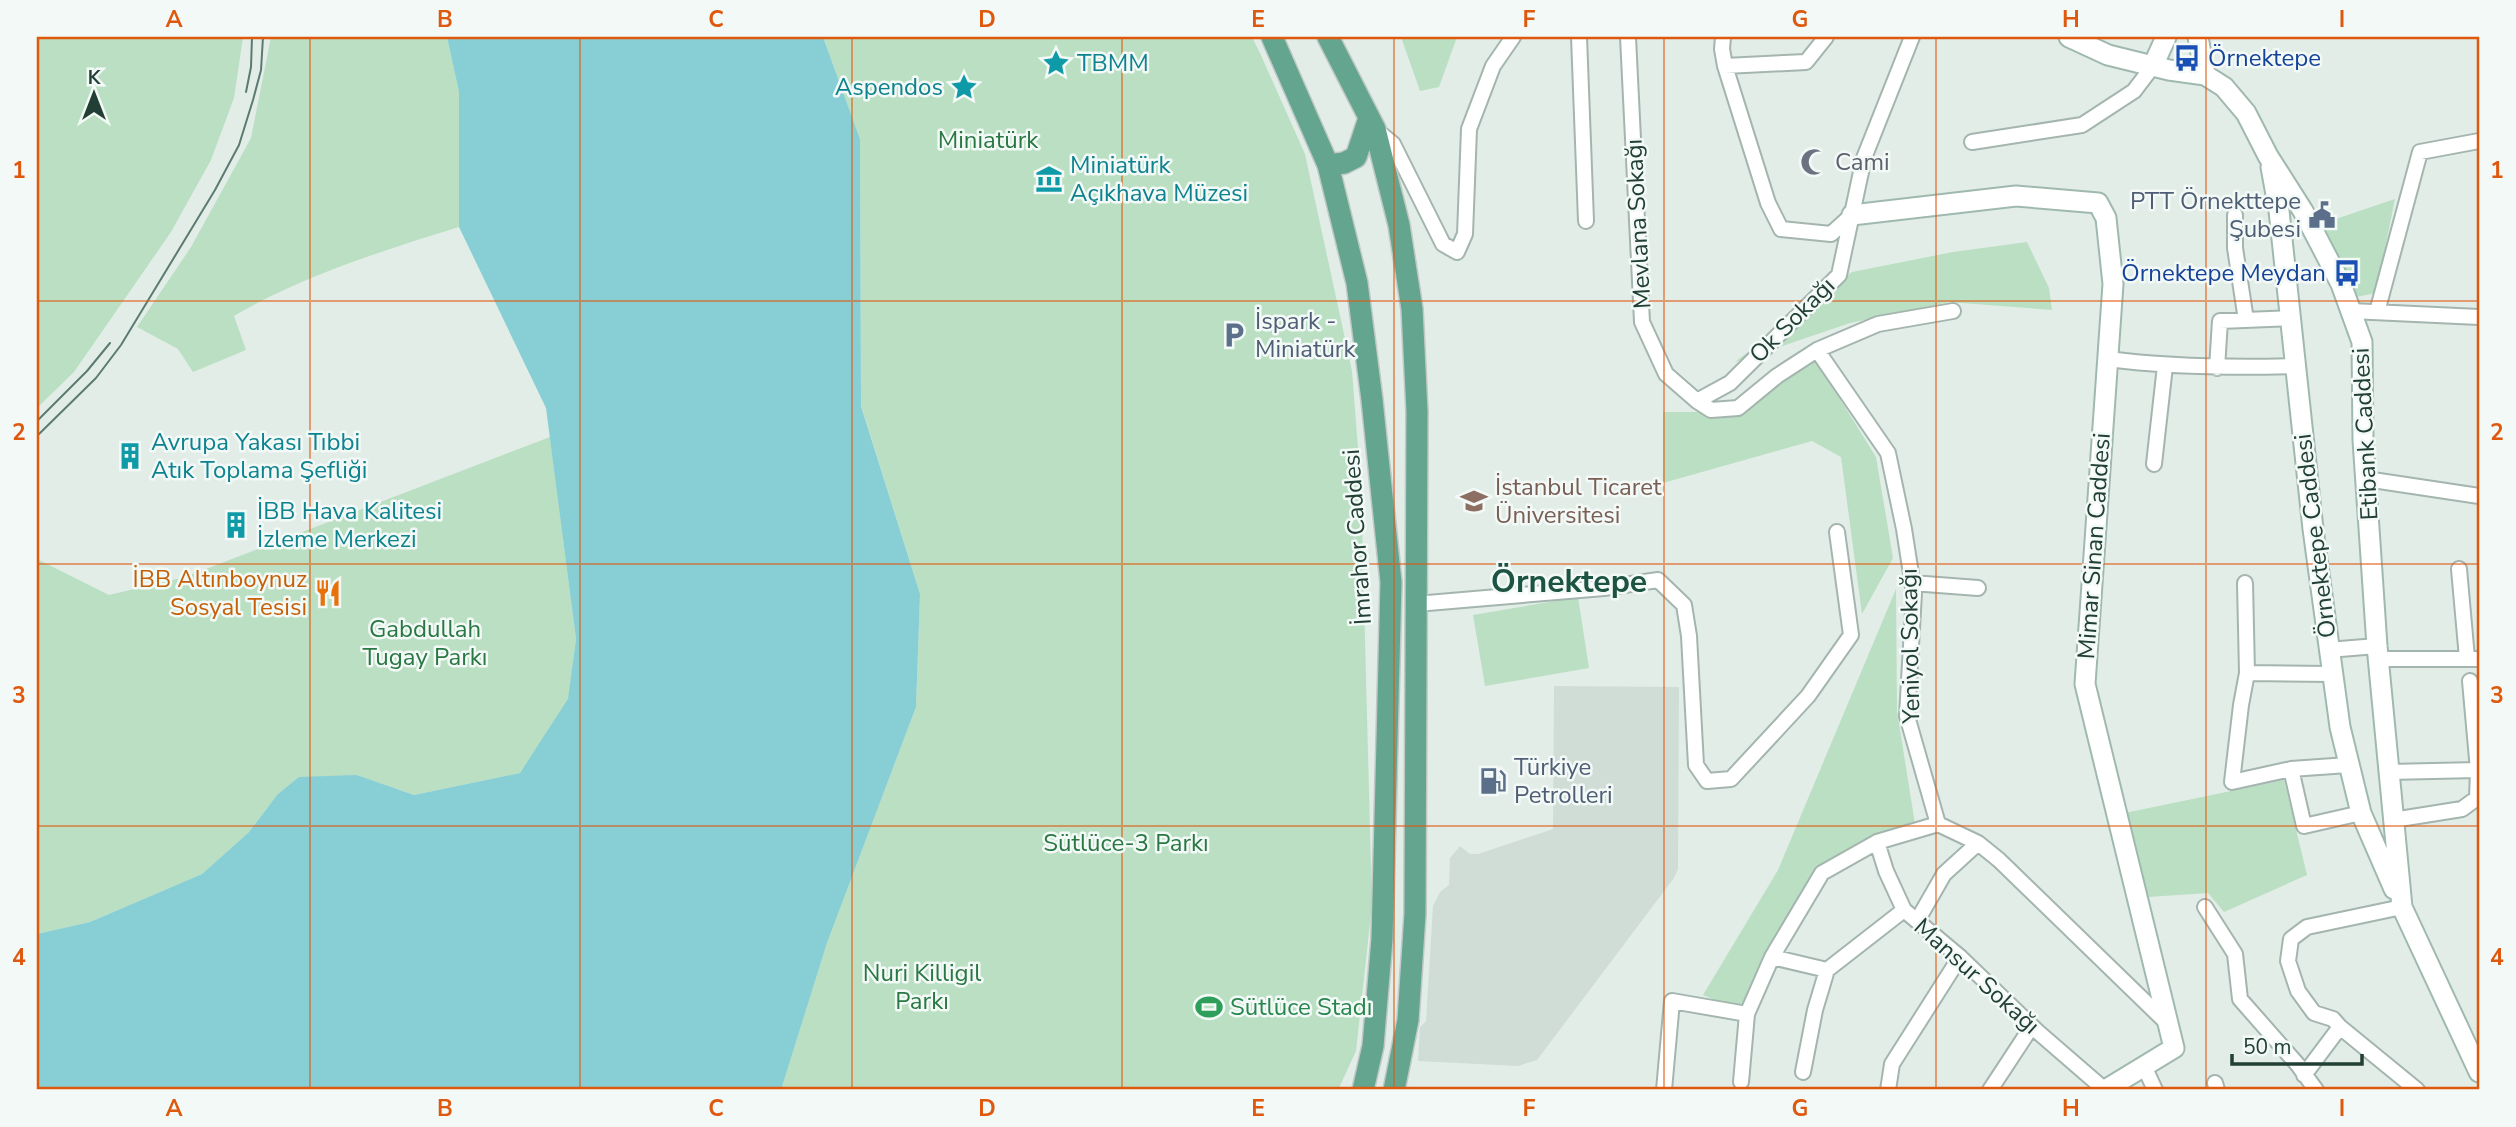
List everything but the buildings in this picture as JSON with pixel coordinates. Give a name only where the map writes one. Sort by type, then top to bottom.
[{"type":"main road","name":"İmrahor Caddesi","points":[[1273,37],[1328,165],[1357,283],[1391,582],[1382,939],[1373,1046],[1363,1090]]},
{"type":"main road","points":[[1328,37],[1372,124],[1398,225],[1412,309],[1417,411],[1415,914],[1408,1020],[1394,1090]]},
{"type":"main road","points":[[2069,37],[2108,55],[2206,75],[2198,37]]},
{"type":"main road","points":[[2153,66],[2166,37]]},
{"type":"main road","name":"Etibank Caddesi","points":[[2206,75],[2224,87],[2246,113],[2268,156],[2303,211],[2341,284],[2362,342],[2366,479],[2378,652],[2402,907],[2479,1072]]},
{"type":"main road","points":[[1328,165],[1344,163],[1356,156],[1372,124]]},
{"type":"main road","name":"Örnektepe Caddesi","points":[[2268,156],[2279,211],[2331,674],[2348,765],[2361,813],[2402,907]]},
{"type":"main road","name":"Mimar Sinan Caddesi","points":[[1852,215],[2016,196],[2098,202],[2106,218],[2113,284],[2085,684],[2174,1048],[2105,1090]]},
{"type":"main road","points":[[2279,211],[2289,208],[2303,211]]},
{"type":"main road","points":[[1385,523],[1417,519]]},
{"type":"main road","points":[[2361,813],[2393,813]]},
{"type":"street","points":[[1372,124],[1393,144],[1443,244],[1457,252],[1465,234],[1469,130],[1507,37]]},
{"type":"street","points":[[1493,66],[1513,37]]},
{"type":"street","points":[[1579,37],[1586,222]]},
{"type":"street","name":"Mevlana Sokağı","points":[[1628,37],[1642,322],[1666,374],[1697,401],[1711,410],[1738,408],[1777,376],[1817,350],[1878,324],[1954,311]]},
{"type":"street","points":[[1723,37],[1725,66],[1768,203],[1781,229],[1831,234],[1852,215]]},
{"type":"street","points":[[1725,66],[1806,62],[1826,37]]},
{"type":"street","name":"Ok Sokağı","points":[[1697,401],[1730,383],[1839,275],[1864,158],[1912,37]]},
{"type":"street","points":[[1972,142],[2082,125],[2134,91],[2153,66]]},
{"type":"street","points":[[2377,312],[2420,152],[2479,141]]},
{"type":"street","points":[[2235,215],[2235,248],[2246,320]]},
{"type":"street","points":[[2351,311],[2479,317]]},
{"type":"street","points":[[2217,368],[2220,321],[2292,318]]},
{"type":"street","name":"Yeniyol Sokağı","points":[[1817,350],[1888,453],[1905,529],[1914,593],[1907,716],[1938,824]]},
{"type":"street","points":[[2107,359],[2165,366],[2217,368],[2296,366]]},
{"type":"street","points":[[2154,464],[2165,366]]},
{"type":"street","points":[[2366,479],[2479,496]]},
{"type":"street","points":[[1416,604],[1604,588],[1658,580],[1684,605],[1689,636],[1696,765],[1707,781],[1731,779],[1808,696],[1851,635],[1837,532]]},
{"type":"street","points":[[2328,650],[2473,658],[2459,569]]},
{"type":"street","points":[[1912,583],[1978,588]]},
{"type":"street","points":[[2245,583],[2247,673],[2232,782],[2291,769],[2348,765]]},
{"type":"street","points":[[2247,673],[2331,674]]},
{"type":"street","points":[[2393,813],[2462,809],[2478,798],[2470,681]]},
{"type":"street","points":[[2291,769],[2304,825],[2361,813]]},
{"type":"street","points":[[2388,772],[2478,770]]},
{"type":"street","points":[[1741,1082],[1747,1014],[1772,957],[1822,873],[1878,842],[1938,824],[1979,842],[2167,1023]]},
{"type":"street","name":"Mansur Sokağı","points":[[1878,842],[1886,871],[1904,910],[1960,957],[2032,1026],[2105,1090]]},
{"type":"street","points":[[1917,921],[1944,874],[1979,842]]},
{"type":"street","points":[[2205,907],[2235,954],[2240,999],[2316,1090]]},
{"type":"street","points":[[2402,907],[2307,927],[2291,939],[2288,961],[2298,991],[2314,1013],[2333,1019],[2417,1090]]},
{"type":"street","points":[[1804,1072],[1815,1010],[1827,970],[1904,910]]},
{"type":"street","points":[[1772,957],[1827,970]]},
{"type":"street","points":[[1888,1090],[1892,1064],[1960,957]]},
{"type":"street","points":[[1664,1090],[1672,1001],[1747,1014]]},
{"type":"street","points":[[1990,1090],[2032,1026]]},
{"type":"street","points":[[2304,1074],[2340,1027]]},
{"type":"street","points":[[2144,1066],[2155,1090]]},
{"type":"shaded area","points":[[1554,686],[1679,687],[1678,869],[1674,878],[1537,1060],[1518,1066],[1418,1061],[1420,1027],[1426,1021],[1433,906],[1440,892],[1449,885],[1450,858],[1460,846],[1470,854],[1478,854],[1553,829]]},
{"type":"green space","points":[[37,37],[243,37],[234,98],[211,160],[171,232],[74,372],[37,408]]},
{"type":"green space","points":[[271,37],[447,37],[459,92],[459,227],[344,265],[261,301],[234,316],[246,350],[193,372],[178,349],[137,327],[191,247],[251,138]]},
{"type":"green space","name":"Sütlüce-3 Parkı","points":[[823,37],[1252,37],[1260,53],[1305,154],[1352,371],[1361,487],[1372,905],[1356,1051],[1338,1090],[781,1090],[827,943],[916,707],[920,594],[861,405],[860,139]]},
{"type":"green space","points":[[1401,37],[1457,37],[1439,87],[1420,91]]},
{"type":"green space","points":[[2395,199],[2376,293],[2356,297],[2321,224]]},
{"type":"green space","points":[[2027,242],[2049,288],[2052,310],[1949,302],[1850,323],[1735,362],[1852,272],[1953,252]]},
{"type":"green space","points":[[1815,359],[1876,457],[1893,558],[1862,614],[1841,457],[1812,441],[1663,483],[1663,412],[1728,412]]},
{"type":"green space","name":"Gabdullah Tugay Parkı","points":[[550,437],[576,639],[568,703],[520,773],[414,795],[357,775],[277,795],[249,832],[202,874],[90,922],[37,934],[37,559],[109,595],[185,577]]},
{"type":"green space","points":[[1896,589],[1897,711],[1915,824],[1822,869],[1741,1010],[1703,995],[1778,870]]},
{"type":"green space","points":[[1578,597],[1589,668],[1485,686],[1473,615]]},
{"type":"green space","points":[[2284,780],[2307,875],[2224,912],[2208,893],[2148,897],[2125,813]]},
{"type":"water","points":[[447,37],[823,37],[860,139],[861,406],[920,594],[916,707],[827,943],[781,1090],[37,1090],[37,934],[90,922],[202,874],[249,832],[277,795],[299,777],[357,775],[414,795],[520,773],[568,699],[576,639],[546,408],[459,227],[459,92]]},
{"type":"tram line","points":[[246,92],[251,67],[252,37]]},
{"type":"tram line","points":[[37,436],[96,378],[121,345],[215,190],[239,145],[261,70],[263,37]]},
{"type":"tram line","points":[[37,421],[87,371],[110,343]]},
{"type":"place","name":"Örnektepe","points":[[2187,58]]},
{"type":"place","name":"TBMM","points":[[1056,63]]},
{"type":"place","name":"Aspendos","points":[[964,87]]},
{"type":"place","name":"Cami","points":[[1814,162]]},
{"type":"place","name":"Miniatürk Açıkhava Müzesi","points":[[1049,179]]},
{"type":"place","name":"PTT Örnekttepe Şubesi","points":[[2322,215]]},
{"type":"place","name":"Örnektepe Meydan","points":[[2347,273]]},
{"type":"place","name":"İspark - Miniatürk","points":[[1234,335]]},
{"type":"place","name":"Avrupa Yakası Tıbbi Atık Toplama Şefliği","points":[[130,456]]},
{"type":"place","name":"İstanbul Ticaret Üniversitesi","points":[[1474,501]]},
{"type":"place","name":"İBB Hava Kalitesi İzleme Merkezi","points":[[236,525]]},
{"type":"place","name":"İBB Altınboynuz Sosyal Tesisi","points":[[328,593]]},
{"type":"place","name":"Türkiye Petrolleri","points":[[1493,781]]},
{"type":"place","name":"Sütlüce Stadı","points":[[1209,1007]]},
{"type":"district","name":"Örnektepe","points":[[1569,581]]},
{"type":"park label","name":"Miniatürk","points":[[988,140]]},
{"type":"park label","name":"Nuri Killigil Parkı","points":[[922,987]]}]
